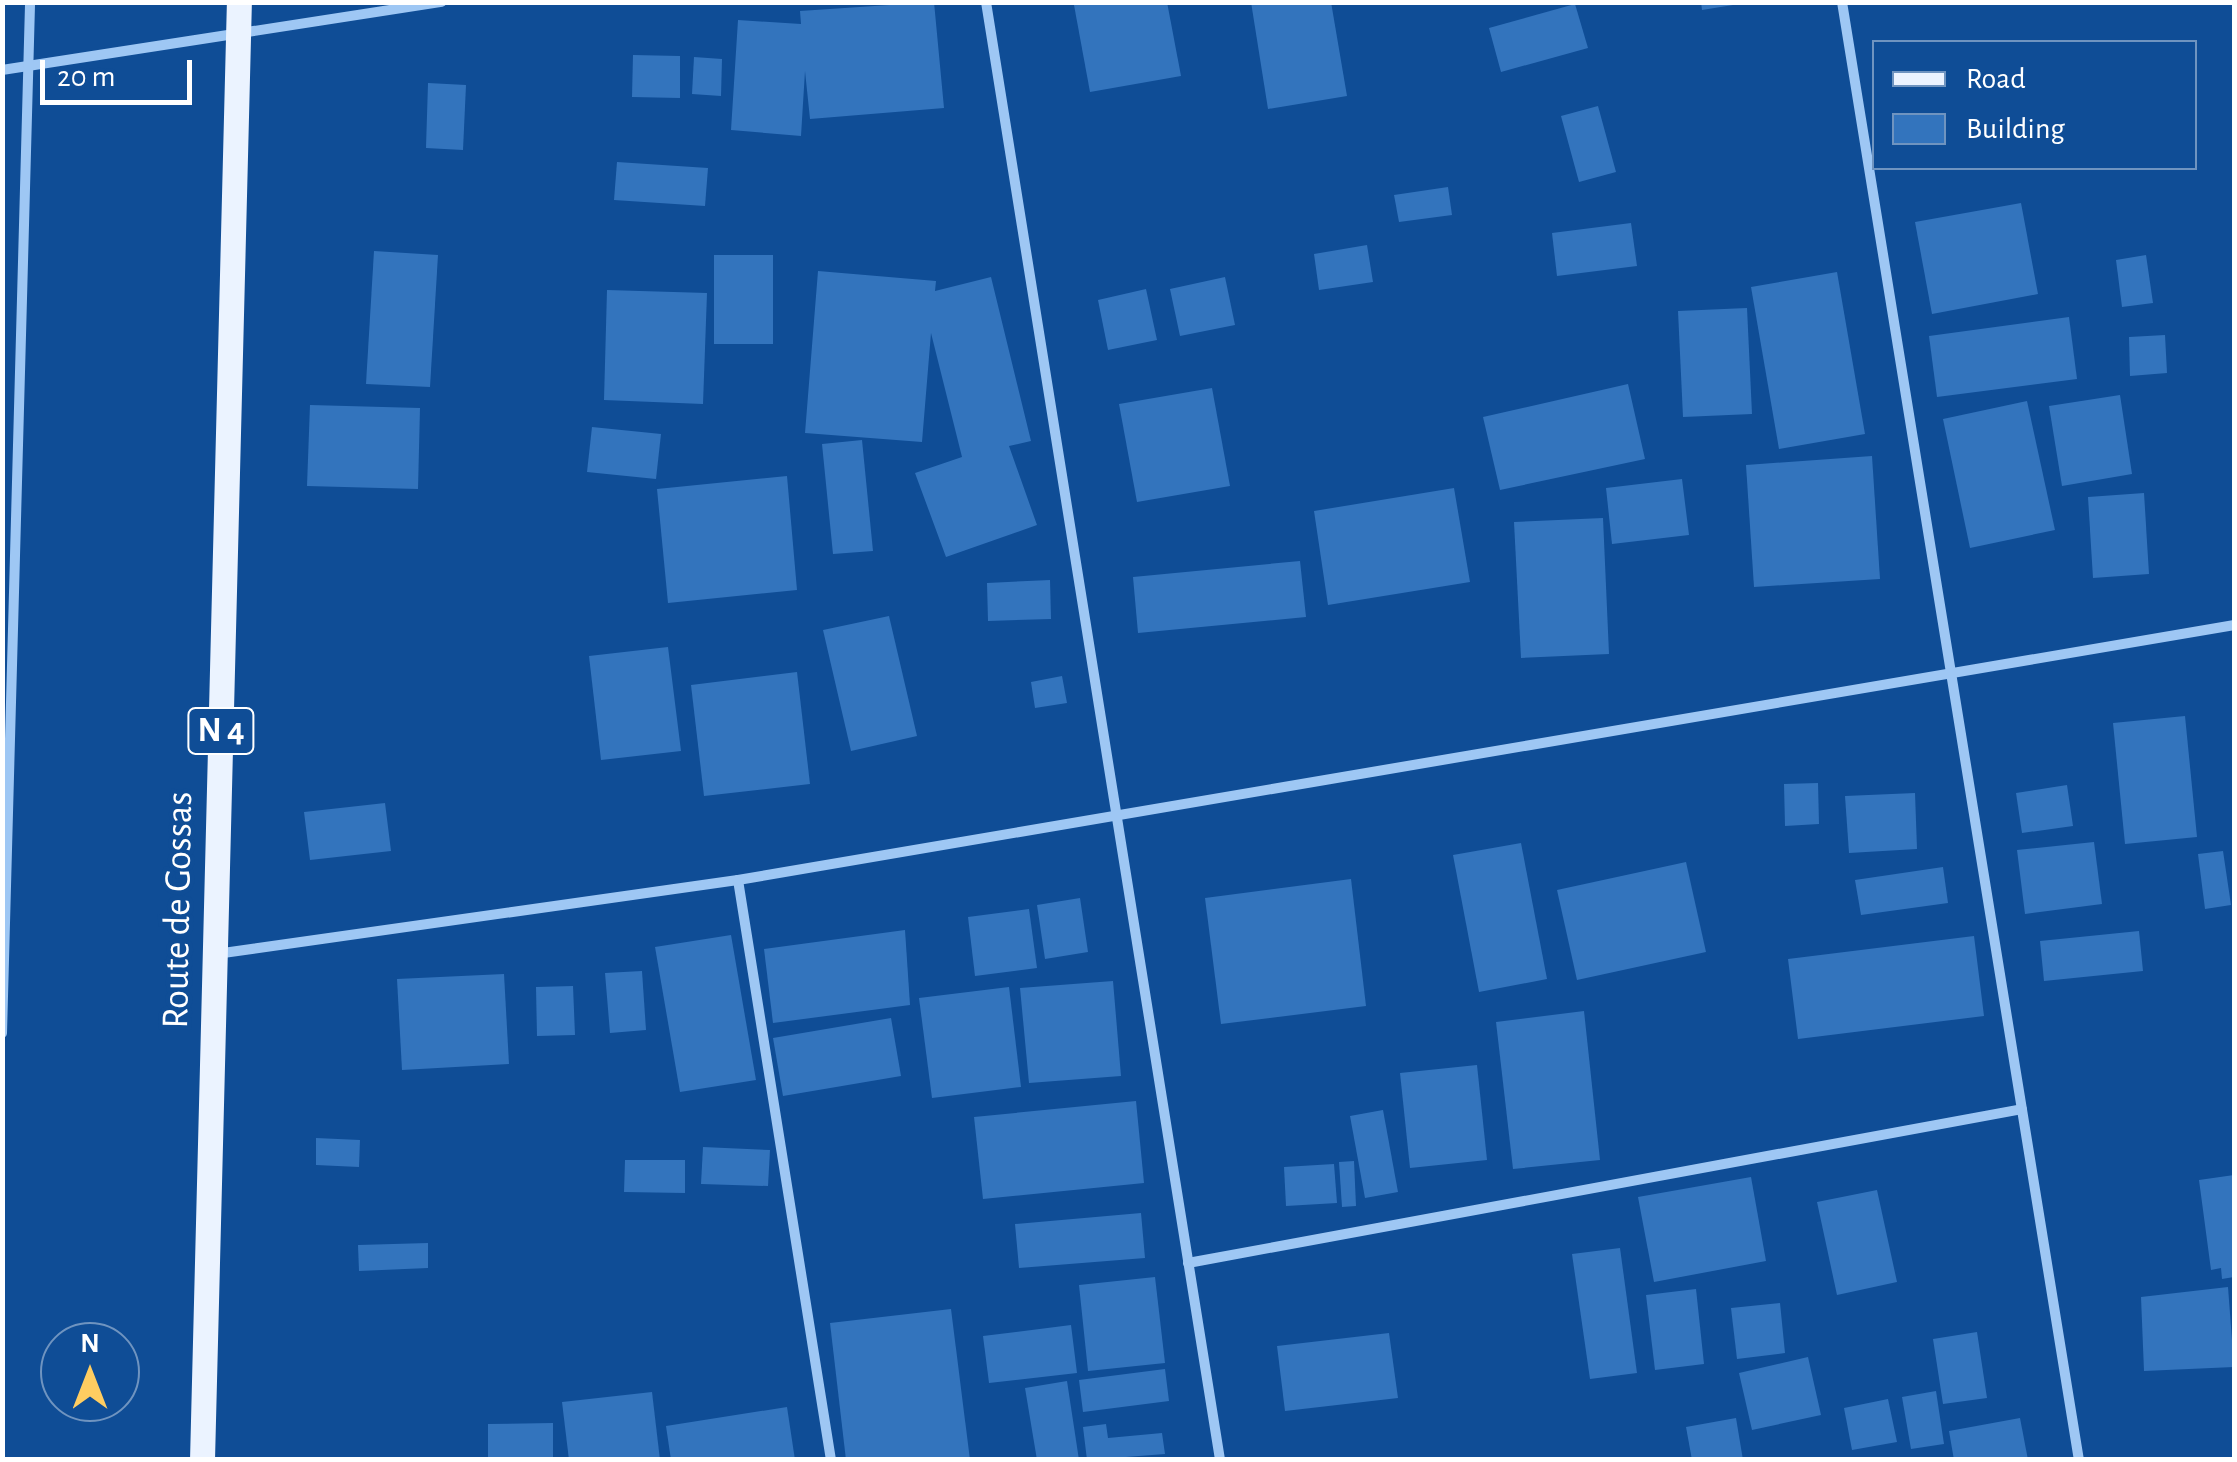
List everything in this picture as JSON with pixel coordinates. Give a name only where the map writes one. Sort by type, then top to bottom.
[{"type":"main road","name":"Route de Gossas","points":[[202,1460],[240,2]]},
{"type":"street","points":[[2,1033],[30,2]]},
{"type":"street","points":[[2,70],[238,40],[442,2]]},
{"type":"street","points":[[986,2],[1220,1460]]},
{"type":"street","points":[[1842,2],[2080,1460]]},
{"type":"street","points":[[215,954],[738,880],[1116,812],[1952,680],[2234,625]]},
{"type":"street","points":[[738,880],[830,1460]]},
{"type":"street","points":[[1188,1263],[2022,1108]]},
{"type":"building","points":[[934,2],[944,108],[810,119],[805,71],[801,136],[731,130],[738,20],[801,24],[800,11]]},
{"type":"building","points":[[1167,2],[1181,76],[1090,92],[1074,5]]},
{"type":"building","points":[[1251,2],[1331,2],[1347,96],[1268,109]]},
{"type":"building","points":[[1701,2],[1733,2],[1733,5],[1702,10]]},
{"type":"building","points":[[1575,4],[1588,48],[1501,72],[1489,28]]},
{"type":"building","points":[[633,55],[680,56],[680,98],[632,97]]},
{"type":"building","points":[[694,57],[722,59],[721,96],[692,94]]},
{"type":"building","points":[[428,83],[466,85],[463,150],[426,148]]},
{"type":"building","points":[[1598,106],[1616,172],[1579,182],[1561,116]]},
{"type":"building","points":[[617,162],[708,168],[705,206],[614,200]]},
{"type":"building","points":[[1448,187],[1452,215],[1399,222],[1394,195]]},
{"type":"building","points":[[2021,203],[2038,294],[1932,314],[1915,222]]},
{"type":"building","points":[[1631,223],[1637,266],[1557,276],[1552,233]]},
{"type":"building","points":[[1367,245],[1373,282],[1319,290],[1314,254]]},
{"type":"building","points":[[374,251],[438,255],[430,387],[366,384]]},
{"type":"building","points":[[714,255],[773,255],[773,344],[714,344]]},
{"type":"building","points":[[2146,255],[2153,303],[2122,307],[2116,260]]},
{"type":"building","points":[[818,271],[936,281],[935,291],[991,277],[1031,441],[1009,446],[1037,525],[946,557],[915,473],[962,457],[931,333],[922,442],[805,433]]},
{"type":"building","points":[[1837,272],[1865,434],[1779,449],[1751,287]]},
{"type":"building","points":[[1225,277],[1235,325],[1180,336],[1170,289]]},
{"type":"building","points":[[1146,289],[1157,340],[1108,350],[1098,300]]},
{"type":"building","points":[[607,290],[707,293],[703,404],[604,400]]},
{"type":"building","points":[[1747,308],[1752,414],[1683,417],[1678,311]]},
{"type":"building","points":[[2069,317],[2077,379],[1937,397],[1929,336]]},
{"type":"building","points":[[2165,335],[2167,373],[2130,376],[2129,337]]},
{"type":"building","points":[[1628,384],[1645,459],[1500,490],[1483,417]]},
{"type":"building","points":[[1212,388],[1230,486],[1137,502],[1119,404]]},
{"type":"building","points":[[2120,395],[2132,474],[2062,486],[2049,406]]},
{"type":"building","points":[[2027,401],[2055,530],[1970,548],[1943,419]]},
{"type":"building","points":[[310,405],[420,408],[418,489],[307,486]]},
{"type":"building","points":[[592,427],[661,434],[656,479],[587,472]]},
{"type":"building","points":[[862,440],[873,551],[833,554],[822,444]]},
{"type":"building","points":[[1872,456],[1880,579],[1754,587],[1746,465]]},
{"type":"building","points":[[787,476],[797,590],[668,603],[657,489]]},
{"type":"building","points":[[1682,479],[1689,535],[1612,544],[1606,488]]},
{"type":"building","points":[[1454,488],[1470,582],[1328,605],[1314,511]]},
{"type":"building","points":[[2144,493],[2149,574],[2093,578],[2088,497]]},
{"type":"building","points":[[1603,518],[1609,654],[1521,658],[1514,522]]},
{"type":"building","points":[[1300,561],[1306,617],[1138,633],[1133,577]]},
{"type":"building","points":[[1050,580],[1051,619],[988,621],[987,583]]},
{"type":"building","points":[[889,616],[917,736],[851,751],[823,630]]},
{"type":"building","points":[[668,647],[681,751],[601,760],[589,656]]},
{"type":"building","points":[[797,672],[810,784],[704,796],[691,685]]},
{"type":"building","points":[[1062,676],[1067,703],[1035,708],[1031,682]]},
{"type":"building","points":[[2185,716],[2197,837],[2125,844],[2113,723]]},
{"type":"building","points":[[1818,783],[1819,824],[1785,826],[1784,784]]},
{"type":"building","points":[[2067,785],[2073,826],[2022,833],[2016,793]]},
{"type":"building","points":[[1915,793],[1917,849],[1849,853],[1845,796]]},
{"type":"building","points":[[385,803],[391,851],[310,860],[304,812]]},
{"type":"building","points":[[2094,842],[2102,904],[2025,914],[2017,850]]},
{"type":"building","points":[[1521,843],[1547,979],[1479,992],[1453,855]]},
{"type":"building","points":[[2223,851],[2231,905],[2205,909],[2198,854]]},
{"type":"building","points":[[1686,862],[1706,952],[1577,980],[1557,890]]},
{"type":"building","points":[[1943,867],[1948,903],[1861,915],[1855,880]]},
{"type":"building","points":[[1351,879],[1366,1006],[1221,1024],[1205,898]]},
{"type":"building","points":[[1080,898],[1088,952],[1045,959],[1037,905]]},
{"type":"building","points":[[1029,909],[1037,968],[975,976],[968,917]]},
{"type":"building","points":[[905,930],[910,1005],[773,1023],[764,949]]},
{"type":"building","points":[[2139,931],[2143,971],[2044,981],[2040,941]]},
{"type":"building","points":[[731,935],[756,1080],[680,1092],[655,947]]},
{"type":"building","points":[[1974,936],[1984,1016],[1798,1039],[1788,959]]},
{"type":"building","points":[[642,971],[646,1030],[610,1033],[605,973]]},
{"type":"building","points":[[504,974],[509,1064],[402,1070],[397,979]]},
{"type":"building","points":[[1113,981],[1121,1076],[1029,1083],[1020,988]]},
{"type":"building","points":[[573,986],[575,1035],[537,1036],[536,987]]},
{"type":"building","points":[[1009,987],[1021,1087],[932,1098],[919,998]]},
{"type":"building","points":[[1584,1011],[1600,1160],[1513,1169],[1496,1022]]},
{"type":"building","points":[[891,1018],[901,1076],[783,1096],[773,1038]]},
{"type":"building","points":[[1477,1065],[1487,1160],[1410,1168],[1400,1073]]},
{"type":"building","points":[[1136,1101],[1144,1183],[983,1199],[974,1117]]},
{"type":"building","points":[[1383,1110],[1398,1192],[1365,1198],[1350,1116]]},
{"type":"building","points":[[316,1138],[360,1140],[359,1167],[316,1165]]},
{"type":"building","points":[[703,1147],[770,1150],[768,1186],[701,1184]]},
{"type":"building","points":[[625,1160],[685,1160],[685,1193],[624,1192]]},
{"type":"building","points":[[1354,1161],[1356,1206],[1342,1207],[1339,1162]]},
{"type":"building","points":[[1334,1164],[1337,1203],[1286,1206],[1284,1167]]},
{"type":"building","points":[[2234,1175],[2234,1277],[2222,1279],[2221,1268],[2211,1270],[2199,1180]]},
{"type":"building","points":[[1751,1177],[1766,1261],[1654,1282],[1638,1197]]},
{"type":"building","points":[[1877,1190],[1897,1282],[1837,1295],[1817,1202]]},
{"type":"building","points":[[1141,1213],[1145,1258],[1019,1268],[1015,1224]]},
{"type":"building","points":[[428,1243],[428,1268],[359,1271],[358,1245]]},
{"type":"building","points":[[1620,1248],[1637,1373],[1590,1379],[1572,1254]]},
{"type":"building","points":[[1155,1277],[1165,1363],[1088,1371],[1079,1285]]},
{"type":"building","points":[[2228,1287],[2234,1367],[2144,1371],[2141,1297]]},
{"type":"building","points":[[1696,1289],[1704,1364],[1655,1370],[1646,1295]]},
{"type":"building","points":[[1780,1303],[1785,1353],[1737,1359],[1731,1308]]},
{"type":"building","points":[[951,1309],[970,1460],[846,1460],[830,1323]]},
{"type":"building","points":[[1071,1325],[1077,1373],[989,1383],[983,1336]]},
{"type":"building","points":[[1977,1332],[1987,1398],[1943,1404],[1933,1339]]},
{"type":"building","points":[[1389,1333],[1398,1398],[1285,1411],[1277,1346]]},
{"type":"building","points":[[1808,1357],[1821,1415],[1752,1430],[1739,1373]]},
{"type":"building","points":[[1165,1369],[1169,1401],[1083,1412],[1079,1380]]},
{"type":"building","points":[[1067,1381],[1079,1460],[1037,1460],[1025,1388]]},
{"type":"building","points":[[1936,1391],[1944,1444],[1911,1449],[1902,1397]]},
{"type":"building","points":[[652,1392],[660,1460],[569,1460],[562,1402]]},
{"type":"building","points":[[1888,1399],[1897,1442],[1852,1450],[1844,1408]]},
{"type":"building","points":[[787,1407],[795,1460],[671,1460],[666,1426]]},
{"type":"building","points":[[1736,1418],[1743,1460],[1692,1460],[1686,1427]]},
{"type":"building","points":[[2020,1418],[2028,1460],[1954,1460],[1949,1431]]},
{"type":"building","points":[[553,1423],[553,1460],[488,1460],[488,1424]]},
{"type":"building","points":[[1106,1424],[1108,1438],[1162,1433],[1165,1454],[1087,1460],[1083,1427]]}]
